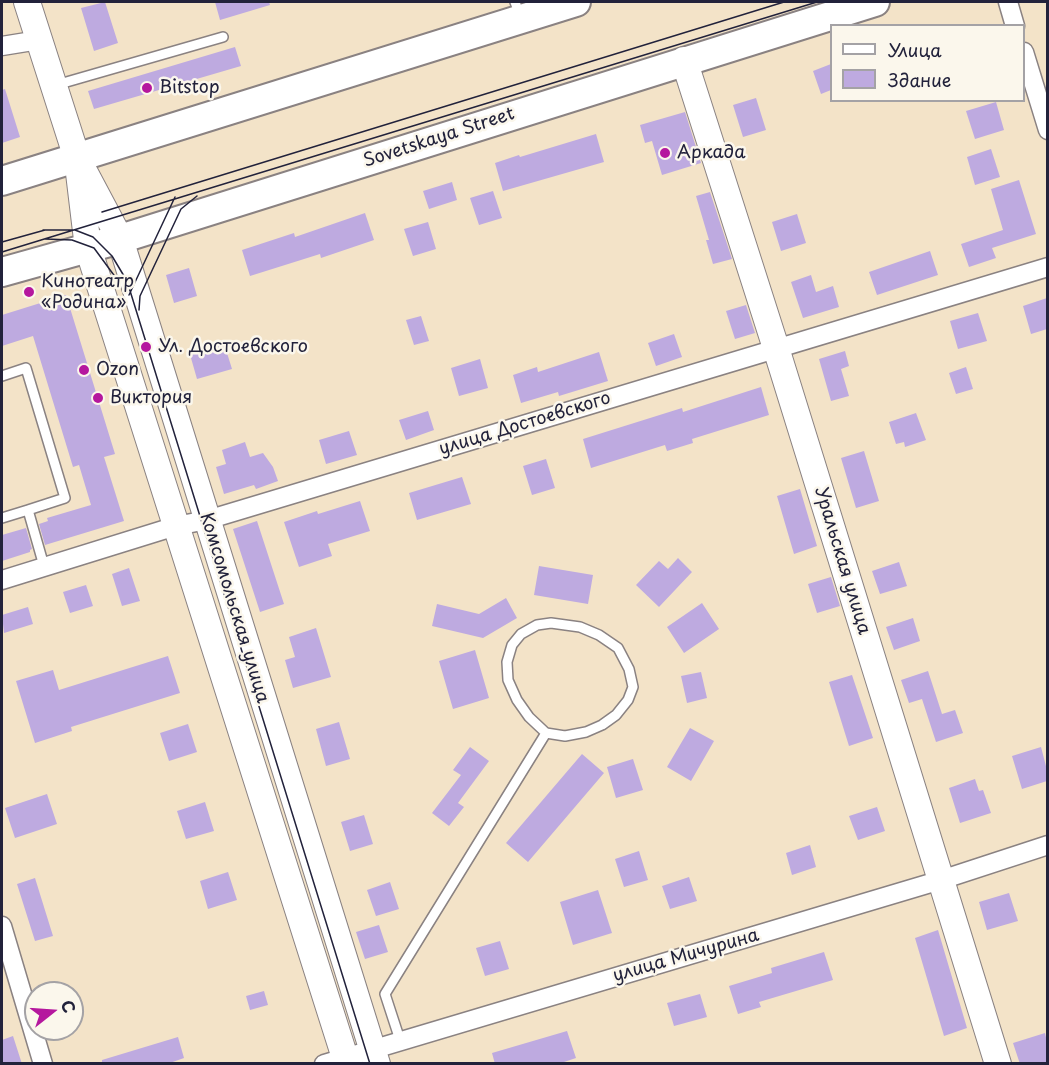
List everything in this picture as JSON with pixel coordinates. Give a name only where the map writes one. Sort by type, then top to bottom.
[{"type":"main road","name":"Комсомольская улица","points":[[27,2],[77,158],[120,239],[374,1056]]},
{"type":"main road","points":[[2,182],[518,10],[576,2]]},
{"type":"main road","name":"Sovetskaya Street","points":[[2,272],[120,239],[684,60],[875,2]]},
{"type":"main road","name":"Уральская улица","points":[[684,60],[776,348],[998,1064]]},
{"type":"main road","name":"Комсомольская улица","points":[[77,158],[88,248],[176,526],[339,1061]]},
{"type":"street","points":[[1008,2],[1014,24]]},
{"type":"street","points":[[2,46],[39,40]]},
{"type":"street","points":[[1025,58],[1047,130]]},
{"type":"street","name":"улица Достоевского","points":[[2,580],[176,526],[207,520],[1047,267]]},
{"type":"street","name":"улица Мичурина","points":[[339,1061],[374,1056],[400,1040],[941,880],[1047,845]]},
{"type":"street","points":[[2,926],[43,1064]]},
{"type":"lane","points":[[54,86],[223,37]]},
{"type":"lane","points":[[2,376],[26,368],[65,498],[2,518]]},
{"type":"lane","points":[[28,510],[44,566]]},
{"type":"lane","points":[[551,623],[580,627],[599,634],[618,648],[629,669],[633,687],[628,700],[616,715],[586,732],[565,736],[546,733],[529,717],[517,700],[508,680],[507,662],[512,645],[522,634],[537,625],[551,623]]},
{"type":"lane","points":[[400,1040],[385,994],[546,733]]},
{"type":"building","points":[[105,2],[118,43],[94,51],[81,8]]},
{"type":"building","points":[[215,2],[269,2],[270,5],[220,20]]},
{"type":"building","points":[[235,47],[241,66],[94,109],[88,91]]},
{"type":"building","points":[[830,64],[830,90],[821,94],[813,71]]},
{"type":"building","points":[[5,89],[20,137],[2,143],[2,90]]},
{"type":"building","points":[[756,98],[766,130],[743,137],[733,105]]},
{"type":"building","points":[[996,102],[1004,130],[975,139],[966,111]]},
{"type":"building","points":[[685,112],[701,163],[662,175],[652,141],[645,143],[640,125]]},
{"type":"building","points":[[596,134],[604,162],[503,191],[495,163]]},
{"type":"building","points":[[991,149],[1000,177],[975,185],[967,157]]},
{"type":"building","points":[[1019,180],[1036,234],[992,248],[996,258],[969,267],[961,244],[1003,230],[991,189]]},
{"type":"building","points":[[452,182],[457,200],[429,209],[423,191]]},
{"type":"building","points":[[493,191],[502,218],[479,225],[470,198]]},
{"type":"building","points":[[710,192],[732,259],[713,264],[706,240],[709,240],[696,196]]},
{"type":"building","points":[[365,213],[374,240],[321,258],[320,254],[250,276],[242,250],[294,233],[295,237]]},
{"type":"building","points":[[797,214],[806,243],[781,251],[772,222]]},
{"type":"building","points":[[428,222],[436,249],[413,256],[404,229]]},
{"type":"building","points":[[930,251],[938,275],[877,295],[869,272]]},
{"type":"building","points":[[189,268],[197,296],[174,303],[166,275]]},
{"type":"building","points":[[811,275],[816,292],[833,286],[839,307],[803,318],[791,282]]},
{"type":"building","points":[[66,295],[115,454],[104,457],[124,521],[45,545],[39,524],[48,521],[47,518],[91,505],[79,465],[73,467],[33,336],[2,346],[2,315]]},
{"type":"building","points":[[1047,298],[1047,329],[1031,334],[1023,306]]},
{"type":"building","points":[[746,305],[755,333],[735,339],[726,311]]},
{"type":"building","points":[[978,313],[987,341],[958,349],[950,321]]},
{"type":"building","points":[[421,316],[429,341],[414,345],[406,320]]},
{"type":"building","points":[[674,334],[682,357],[656,366],[648,343]]},
{"type":"building","points":[[223,340],[232,369],[197,379],[189,351]]},
{"type":"building","points":[[845,351],[849,366],[841,369],[849,396],[831,401],[819,359]]},
{"type":"building","points":[[599,352],[608,381],[559,396],[558,392],[521,403],[513,375],[537,367],[538,372]]},
{"type":"building","points":[[480,359],[488,388],[459,396],[451,368]]},
{"type":"building","points":[[966,367],[973,389],[956,394],[949,373]]},
{"type":"building","points":[[761,387],[769,415],[692,439],[693,443],[667,451],[665,445],[591,468],[583,439],[682,408],[683,412]]},
{"type":"building","points":[[428,411],[434,430],[406,440],[399,420]]},
{"type":"building","points":[[916,413],[926,440],[905,447],[904,442],[896,444],[889,422]]},
{"type":"building","points":[[349,431],[357,455],[326,464],[319,440]]},
{"type":"building","points":[[245,442],[250,457],[263,453],[273,467],[278,481],[256,489],[254,485],[224,494],[216,467],[226,464],[222,450]]},
{"type":"building","points":[[864,451],[879,501],[856,508],[841,458]]},
{"type":"building","points":[[546,459],[555,488],[532,495],[523,466]]},
{"type":"building","points":[[462,477],[471,504],[417,520],[409,493]]},
{"type":"building","points":[[800,489],[817,546],[794,554],[777,496]]},
{"type":"building","points":[[360,501],[370,531],[328,544],[332,556],[299,567],[284,522],[317,511],[318,514]]},
{"type":"building","points":[[257,521],[284,604],[260,612],[233,529]]},
{"type":"building","points":[[26,528],[32,549],[30,552],[2,561],[2,535]]},
{"type":"building","points":[[678,558],[692,572],[659,607],[636,585],[659,561],[668,569]]},
{"type":"building","points":[[899,562],[907,586],[880,594],[872,571]]},
{"type":"building","points":[[539,566],[593,575],[588,604],[534,595]]},
{"type":"building","points":[[129,568],[140,601],[122,606],[112,574]]},
{"type":"building","points":[[831,577],[840,606],[817,613],[808,584]]},
{"type":"building","points":[[86,585],[93,606],[70,613],[63,592]]},
{"type":"building","points":[[506,598],[517,618],[483,638],[432,626],[437,604],[479,614]]},
{"type":"building","points":[[702,603],[719,629],[684,653],[667,627]]},
{"type":"building","points":[[28,607],[33,624],[4,633],[2,615]]},
{"type":"building","points":[[913,618],[920,641],[894,650],[886,627]]},
{"type":"building","points":[[316,628],[331,677],[293,688],[285,660],[295,657],[289,637]]},
{"type":"building","points":[[475,650],[489,698],[453,709],[439,661]]},
{"type":"building","points":[[168,656],[180,693],[71,727],[72,731],[35,743],[16,681],[53,670],[59,690]]},
{"type":"building","points":[[928,671],[942,714],[955,710],[963,733],[936,742],[922,699],[909,703],[901,680]]},
{"type":"building","points":[[701,672],[707,698],[687,703],[681,676]]},
{"type":"building","points":[[852,675],[873,738],[849,746],[829,682]]},
{"type":"building","points":[[339,722],[350,759],[326,766],[316,729]]},
{"type":"building","points":[[188,724],[197,752],[169,761],[160,733]]},
{"type":"building","points":[[690,728],[714,741],[691,781],[667,767]]},
{"type":"building","points":[[470,747],[489,761],[458,803],[464,807],[449,826],[432,813],[461,775],[453,770]]},
{"type":"building","points":[[1041,747],[1047,770],[1047,781],[1022,789],[1012,756]]},
{"type":"building","points":[[582,754],[604,773],[528,862],[506,843]]},
{"type":"building","points":[[633,759],[643,790],[616,798],[607,767]]},
{"type":"building","points":[[975,779],[979,791],[983,790],[991,813],[960,823],[949,788]]},
{"type":"building","points":[[47,794],[57,824],[15,838],[5,808]]},
{"type":"building","points":[[205,802],[214,831],[186,839],[177,811]]},
{"type":"building","points":[[877,807],[885,831],[858,840],[849,816]]},
{"type":"building","points":[[364,815],[373,844],[350,851],[341,822]]},
{"type":"building","points":[[810,845],[816,867],[792,875],[786,853]]},
{"type":"building","points":[[639,851],[648,880],[624,887],[615,859]]},
{"type":"building","points":[[228,872],[237,900],[208,909],[200,881]]},
{"type":"building","points":[[689,877],[697,901],[670,909],[662,886]]},
{"type":"building","points":[[35,878],[53,936],[35,941],[17,884]]},
{"type":"building","points":[[390,882],[399,909],[376,916],[367,890]]},
{"type":"building","points":[[598,890],[612,933],[573,945],[560,902]]},
{"type":"building","points":[[1009,893],[1018,921],[987,930],[979,902]]},
{"type":"building","points":[[379,925],[388,952],[365,959],[356,932]]},
{"type":"building","points":[[938,930],[967,1028],[944,1036],[915,938]]},
{"type":"building","points":[[500,941],[509,969],[485,976],[476,948]]},
{"type":"building","points":[[824,952],[833,980],[759,1002],[761,1007],[738,1014],[729,986],[772,973],[771,968]]},
{"type":"building","points":[[264,991],[268,1005],[250,1010],[246,996]]},
{"type":"building","points":[[700,994],[707,1017],[674,1026],[667,1003]]},
{"type":"building","points":[[567,1031],[576,1058],[558,1064],[495,1064],[492,1053]]},
{"type":"building","points":[[1045,1033],[1047,1064],[1020,1064],[1013,1043]]},
{"type":"building","points":[[13,1036],[22,1064],[2,1064],[2,1040]]},
{"type":"building","points":[[178,1037],[184,1058],[167,1064],[102,1064],[102,1060]]},
{"type":"tram line","points":[[102,212],[784,2]]},
{"type":"tram line","points":[[2,252],[817,2]]},
{"type":"tram line","points":[[139,310],[140,296],[181,209],[197,196]]},
{"type":"tram line","points":[[129,295],[175,197]]},
{"type":"tram line","points":[[43,230],[75,230],[93,237],[112,256],[127,281],[370,1064]]},
{"type":"tram line","points":[[2,242],[45,230]]},
{"type":"tram line","points":[[45,239],[72,240],[94,248],[116,278]]},
{"type":"place","name":"Bitstop","points":[[147,88]]},
{"type":"place","name":"Аркада","points":[[665,153]]},
{"type":"place","name":"Кинотеатр «Родина»","points":[[29,292]]},
{"type":"place","name":"Ул. Достоевского","points":[[146,347]]},
{"type":"place","name":"Ozon","points":[[84,370]]},
{"type":"place","name":"Виктория","points":[[98,398]]}]
